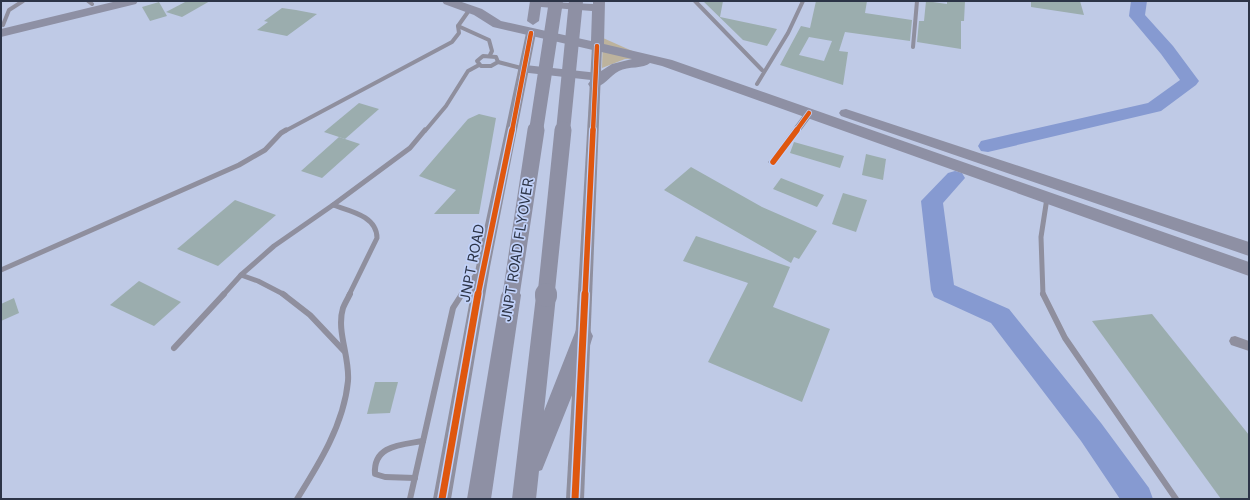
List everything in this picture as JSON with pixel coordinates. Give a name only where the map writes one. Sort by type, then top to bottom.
[{"type":"highway","points":[[2,28],[100,3],[132,1]]},
{"type":"highway","points":[[448,1],[474,10],[497,24],[532,27],[597,39],[760,77],[1249,248]]},
{"type":"highway","name":"JNPT ROAD FLYOVER","points":[[479,499],[556,1]]},
{"type":"highway","points":[[525,489],[576,1]]},
{"type":"highway","points":[[532,27],[536,2],[599,4],[597,39]]},
{"type":"highway","points":[[597,39],[1249,269]]},
{"type":"highway","points":[[525,69],[595,80],[621,64],[638,62],[667,63]]},
{"type":"highway","points":[[525,489],[571,373],[583,336]]},
{"type":"street","name":"JNPT ROAD","points":[[442,499],[483,267],[525,69],[532,27]]},
{"type":"street","points":[[575,499],[597,39]]},
{"type":"street","points":[[773,162],[809,113]]},
{"type":"street","points":[[1235,341],[1249,346]]},
{"type":"lane","points":[[2,28],[9,10],[22,1]]},
{"type":"lane","points":[[695,1],[760,77],[796,21],[803,1]]},
{"type":"lane","points":[[913,47],[917,1]]},
{"type":"lane","points":[[458,26],[474,10]]},
{"type":"lane","points":[[458,26],[480,34],[489,40],[492,51],[490,55]]},
{"type":"lane","points":[[1,270],[239,165],[265,150],[281,133],[342,99],[452,42],[459,33],[458,26]]},
{"type":"lane","points":[[479,65],[478,59],[490,55],[496,57],[498,62]]},
{"type":"lane","points":[[174,348],[241,276],[274,246],[333,205],[410,148],[446,106],[468,71],[479,65],[491,66],[498,62],[525,69]]},
{"type":"lane","points":[[1047,197],[1041,237],[1040,261],[1043,295],[1065,338],[1176,499]]},
{"type":"lane","points":[[297,499],[309,481],[339,418],[348,381],[340,320],[343,308],[378,233],[373,223],[333,205]]},
{"type":"lane","points":[[410,499],[453,308],[457,300],[483,267]]},
{"type":"lane","points":[[241,276],[269,284],[286,294],[316,320],[345,352]]},
{"type":"lane","points":[[415,478],[385,477],[375,474],[373,468],[378,455],[386,449],[422,441]]},
{"type":"shaded area","points":[[603,38],[648,58],[625,59],[602,68]]},
{"type":"building","points":[[187,1],[210,1],[182,17],[166,12]]},
{"type":"building","points":[[703,1],[723,1],[720,17],[777,29],[767,46],[743,40]]},
{"type":"building","points":[[816,1],[867,1],[865,13],[912,20],[910,41],[845,32],[839,51],[848,52],[843,85],[780,65],[801,26],[810,28]],"holes":[[[809,37],[832,41],[824,61],[799,55]]]},
{"type":"building","points":[[926,1],[947,4],[947,1],[965,1],[964,21],[961,21],[961,49],[917,42],[919,21],[924,21]]},
{"type":"building","points":[[1031,1],[1080,1],[1084,15],[1031,7]]},
{"type":"building","points":[[159,2],[167,16],[150,21],[142,7]]},
{"type":"building","points":[[282,8],[317,14],[287,36],[257,30],[268,22],[264,21]]},
{"type":"building","points":[[359,103],[379,109],[345,139],[324,132]]},
{"type":"building","points":[[479,114],[496,118],[479,214],[434,214],[456,190],[419,176],[468,119]]},
{"type":"building","points":[[339,137],[360,144],[322,178],[301,171]]},
{"type":"building","points":[[794,142],[844,156],[840,168],[790,153]]},
{"type":"building","points":[[866,154],[886,159],[883,180],[862,175]]},
{"type":"building","points":[[691,167],[762,207],[817,231],[799,259],[794,257],[791,263],[664,190]]},
{"type":"building","points":[[781,178],[824,195],[817,207],[773,189]]},
{"type":"building","points":[[843,193],[867,200],[856,232],[832,224]]},
{"type":"building","points":[[235,200],[276,215],[218,266],[177,249]]},
{"type":"building","points":[[696,236],[790,267],[773,307],[830,329],[802,402],[708,362],[748,283],[683,261]]},
{"type":"building","points":[[139,281],[181,302],[154,326],[110,305]]},
{"type":"building","points":[[14,298],[19,313],[1,321],[1,304]]},
{"type":"building","points":[[1152,314],[1249,435],[1249,499],[1221,499],[1092,321]]},
{"type":"building","points":[[375,382],[398,382],[390,413],[367,414]]},
{"type":"waterway","points":[[988,146],[1154,107],[1190,81],[1167,50],[1137,16],[1139,1]]},
{"type":"waterway","points":[[955,178],[932,201],[943,290],[1000,316],[1091,432],[1138,499]]},
{"type":"cycle path","points":[[442,499],[483,267],[525,69],[531,33]]},
{"type":"cycle path","points":[[575,499],[597,46]]},
{"type":"cycle path","points":[[773,162],[809,113]]}]
